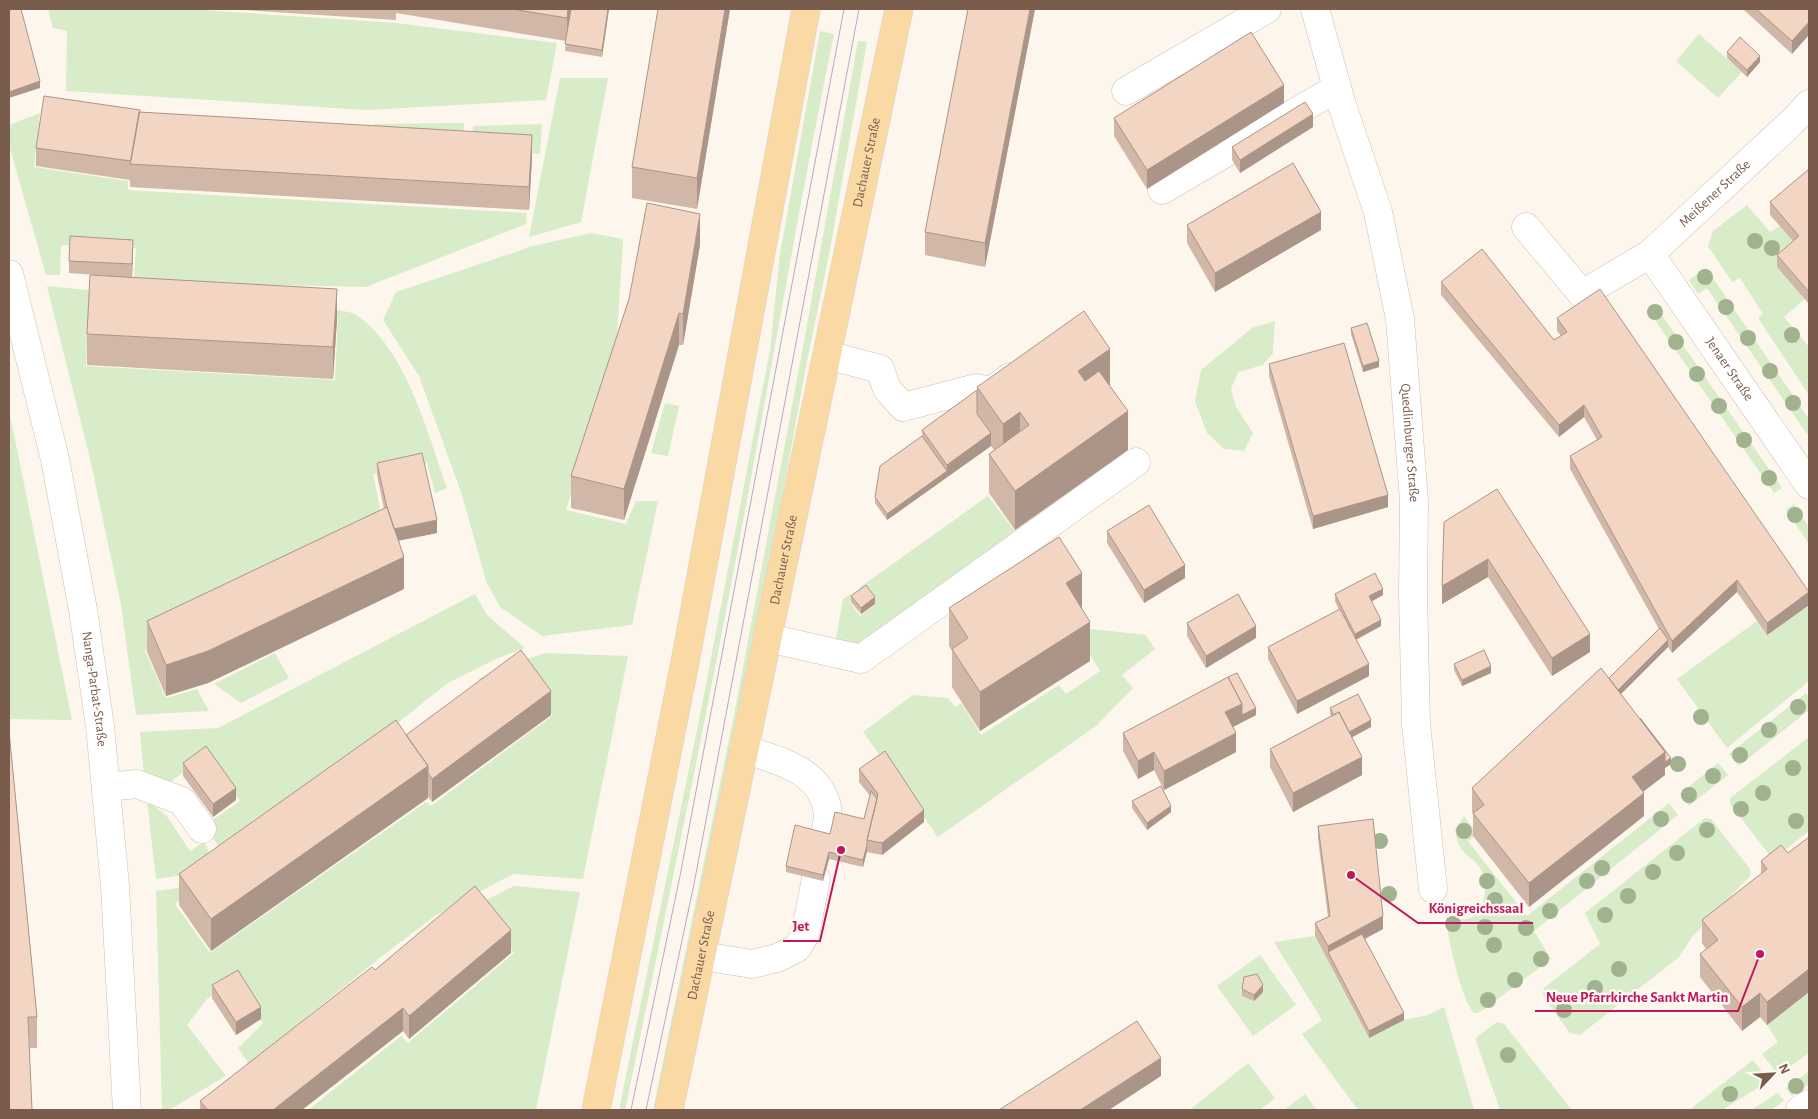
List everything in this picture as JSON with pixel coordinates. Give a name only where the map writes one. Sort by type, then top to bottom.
[{"type":"main road","points":[[596,1110],[686,657],[806,9]]},
{"type":"main road","name":"Dachauer Straße","points":[[669,1110],[898,9]]},
{"type":"street","points":[[1126,91],[1267,9]]},
{"type":"street","name":"Quedlinburger Straße","points":[[1315,9],[1337,88],[1378,212],[1400,319],[1414,500],[1412,594],[1416,724],[1433,889]]},
{"type":"street","points":[[1162,190],[1337,88]]},
{"type":"street","name":"Meißener Straße","points":[[1526,227],[1582,294],[1650,254],[1785,129],[1809,104]]},
{"type":"street","name":"Jenaer Straße","points":[[1650,254],[1809,485]]},
{"type":"street","name":"Nanga-Parbat-Straße","points":[[9,274],[56,468],[83,610],[100,726],[115,886],[128,1110]]},
{"type":"street","points":[[827,355],[880,369],[887,389],[903,407],[976,388],[991,391],[1029,364]]},
{"type":"street","points":[[768,638],[861,658],[1136,462]]},
{"type":"street","points":[[744,749],[793,766],[810,777],[824,793],[828,817],[824,839]]},
{"type":"street","points":[[106,787],[138,784],[182,801],[202,829]]},
{"type":"street","points":[[702,956],[752,964],[778,958],[797,948],[805,935],[816,879]]},
{"type":"street","points":[[1800,1110],[1809,1104]]},
{"type":"green space","points":[[48,9],[189,9],[396,23],[557,43],[546,100],[367,110],[66,91],[67,31],[53,28]]},
{"type":"green space","points":[[820,31],[834,34],[701,739],[625,1110],[619,1110],[700,715],[770,350],[780,254]]},
{"type":"green space","points":[[1699,34],[1742,72],[1718,98],[1676,61]]},
{"type":"green space","points":[[858,41],[867,42],[767,582],[658,1110],[653,1110],[734,715]]},
{"type":"green space","points":[[560,78],[608,78],[581,222],[529,237]]},
{"type":"green space","points":[[40,113],[34,167],[128,181],[128,190],[527,213],[526,224],[366,287],[134,282],[136,248],[61,245],[60,275],[46,275],[9,145],[9,125]]},
{"type":"green space","points":[[464,123],[463,150],[375,145],[374,124]]},
{"type":"green space","points":[[542,124],[540,154],[472,151],[473,126]]},
{"type":"green space","points":[[1747,205],[1770,232],[1780,226],[1799,248],[1778,267],[1805,299],[1784,317],[1809,347],[1809,395],[1758,318],[1763,314],[1740,278],[1732,282],[1708,246],[1713,231]]},
{"type":"green space","points":[[591,233],[623,239],[616,351],[566,510],[626,524],[636,501],[658,501],[632,625],[542,636],[500,607],[486,581],[462,495],[419,376],[383,320],[396,292],[533,246]]},
{"type":"green space","points":[[1706,268],[1809,419],[1809,437],[1707,288],[1698,294],[1689,280]]},
{"type":"green space","points":[[47,286],[150,296],[89,305],[86,366],[335,380],[338,318],[286,316],[286,304],[355,314],[373,329],[388,348],[402,370],[423,418],[447,488],[435,493],[427,463],[373,474],[386,537],[145,651],[166,698],[197,689],[209,711],[136,715],[121,605],[91,463]]},
{"type":"green space","points":[[1655,305],[1782,488],[1774,493],[1648,310]]},
{"type":"green space","points":[[1275,321],[1273,353],[1263,365],[1238,372],[1231,389],[1236,407],[1253,433],[1244,451],[1224,449],[1207,433],[1195,401],[1201,370],[1252,328]]},
{"type":"green space","points":[[665,403],[679,406],[668,456],[651,453]]},
{"type":"green space","points":[[9,410],[72,720],[9,719]]},
{"type":"green space","points":[[988,496],[1017,534],[863,642],[850,648],[835,644],[843,599],[851,594],[854,599],[850,602],[860,616],[876,604],[866,590],[863,592],[859,588]]},
{"type":"green space","points":[[1794,504],[1809,527],[1809,544],[1786,510]]},
{"type":"green space","points":[[475,594],[487,615],[525,648],[498,658],[448,683],[313,790],[222,852],[205,825],[240,801],[206,756],[169,783],[144,777],[140,732],[218,728]]},
{"type":"green space","points":[[1809,605],[1809,681],[1727,748],[1677,679],[1757,621],[1767,635]]},
{"type":"green space","points":[[1073,627],[1146,635],[1155,649],[1122,675],[1133,688],[1096,726],[938,837],[863,732],[913,695],[948,698],[955,707],[961,703],[981,735],[1059,685],[1066,694],[1100,671]]},
{"type":"green space","points":[[275,653],[289,678],[241,703],[214,684]]},
{"type":"green space","points":[[545,653],[628,656],[583,879],[513,874],[435,916],[382,956],[249,1064],[238,1048],[263,1023],[235,979],[207,999],[187,1025],[226,1076],[169,1110],[162,1110],[156,891],[178,888],[198,880],[201,885],[175,904],[210,953],[426,802],[431,806],[553,715],[521,670],[488,690],[478,679],[503,667]]},
{"type":"green space","points":[[1806,693],[1809,697],[1809,710],[1739,766],[1729,754]]},
{"type":"green space","points":[[1809,737],[1809,831],[1776,857],[1771,857],[1730,804],[1730,798]]},
{"type":"green space","points":[[1718,763],[1728,775],[1689,806],[1680,794]]},
{"type":"green space","points":[[147,801],[166,815],[190,851],[204,842],[212,858],[177,876],[156,879]]},
{"type":"green space","points":[[1669,803],[1678,815],[1534,931],[1551,959],[1483,1010],[1474,1013],[1464,995],[1460,982],[1452,954],[1446,919],[1472,917],[1477,913],[1484,900],[1484,877],[1478,865],[1462,851],[1455,830],[1464,816],[1477,834],[1468,841],[1527,916]]},
{"type":"green space","points":[[1705,818],[1711,819],[1750,869],[1751,875],[1692,937],[1679,957],[1580,1035],[1570,1033],[1543,996],[1544,988],[1600,944],[1585,913]]},
{"type":"green space","points":[[514,886],[580,892],[536,1110],[308,1110],[401,1036],[408,1043],[514,953],[475,908],[448,919]]},
{"type":"green space","points":[[1315,936],[1369,1038],[1404,1020],[1428,1015],[1444,1007],[1474,1110],[1358,1110],[1302,1034],[1322,1020],[1274,942]]},
{"type":"green space","points":[[1260,955],[1296,1005],[1253,1036],[1217,986]]},
{"type":"green space","points":[[1809,992],[1809,1053],[1778,1075],[1762,1054],[1778,1042],[1767,1025]]},
{"type":"green space","points":[[1497,1022],[1504,1024],[1572,1110],[1500,1110],[1476,1041],[1477,1037]]},
{"type":"green space","points":[[1753,1060],[1769,1081],[1722,1110],[1689,1110]]},
{"type":"green space","points":[[1248,1063],[1275,1098],[1260,1110],[1194,1110],[1192,1108]]},
{"type":"green space","points":[[1809,1071],[1809,1084],[1792,1096],[1786,1088]]},
{"type":"green space","points":[[1778,1093],[1784,1101],[1771,1110],[1751,1110]]},
{"type":"green space","points":[[1305,1094],[1317,1110],[1284,1110]]},
{"type":"building","points":[[9,9],[21,9],[40,81],[9,92]]},
{"type":"building","points":[[512,9],[568,9],[567,18]]},
{"type":"building","points":[[571,9],[608,9],[602,50],[565,44]]},
{"type":"building","points":[[658,9],[725,9],[697,178],[632,167]]},
{"type":"building","points":[[968,9],[1030,9],[985,243],[925,232]]},
{"type":"building","points":[[1756,9],[1809,9],[1809,22],[1792,41]]},
{"type":"building","points":[[1251,32],[1284,85],[1147,170],[1114,118]]},
{"type":"building","points":[[1740,37],[1760,56],[1747,70],[1727,52]]},
{"type":"building","points":[[44,96],[140,110],[131,161],[36,148]]},
{"type":"building","points":[[1305,102],[1313,114],[1240,160],[1232,147]]},
{"type":"building","points":[[139,112],[532,135],[529,187],[130,164]]},
{"type":"building","points":[[1293,163],[1321,212],[1215,273],[1187,225]]},
{"type":"building","points":[[1809,169],[1809,292],[1777,255],[1799,236],[1770,202]]},
{"type":"building","points":[[647,203],[700,214],[683,314],[679,313],[624,489],[571,476],[629,299]]},
{"type":"building","points":[[70,236],[133,240],[132,264],[69,261]]},
{"type":"building","points":[[1482,249],[1554,340],[1567,332],[1557,318],[1600,289],[1809,592],[1767,623],[1737,580],[1672,641],[1570,456],[1602,437],[1584,405],[1559,425],[1441,282]]},
{"type":"building","points":[[90,275],[337,289],[333,347],[87,334]]},
{"type":"building","points":[[1084,311],[1110,349],[1078,371],[1085,381],[1099,371],[1128,411],[1015,491],[989,454],[1029,425],[1020,412],[1003,424],[977,387]]},
{"type":"building","points":[[1367,323],[1379,361],[1363,366],[1351,328]]},
{"type":"building","points":[[1344,343],[1388,495],[1313,516],[1269,364]]},
{"type":"building","points":[[977,390],[977,414],[991,433],[947,465],[922,430]]},
{"type":"building","points":[[922,436],[947,471],[887,514],[875,497],[880,466]]},
{"type":"building","points":[[422,453],[437,520],[394,529],[387,508],[377,463]]},
{"type":"building","points":[[1497,489],[1590,634],[1552,658],[1488,559],[1442,586],[1444,522]]},
{"type":"building","points":[[1149,505],[1185,565],[1144,590],[1107,531]]},
{"type":"building","points":[[387,507],[404,557],[208,651],[166,665],[147,621]]},
{"type":"building","points":[[1059,537],[1082,573],[1066,583],[1090,622],[980,692],[952,649],[968,638],[949,608]]},
{"type":"building","points":[[1375,573],[1383,589],[1369,596],[1381,620],[1355,634],[1335,594]]},
{"type":"building","points":[[866,585],[875,597],[861,608],[851,596]]},
{"type":"building","points":[[1238,594],[1256,626],[1206,656],[1187,623]]},
{"type":"building","points":[[1340,609],[1369,664],[1297,701],[1268,647]]},
{"type":"building","points":[[1660,628],[1668,640],[1618,690],[1609,678]]},
{"type":"building","points":[[521,650],[551,691],[432,779],[428,773],[428,766],[406,735]]},
{"type":"building","points":[[1484,650],[1491,666],[1462,680],[1454,664]]},
{"type":"building","points":[[1601,668],[1665,752],[1632,777],[1644,793],[1529,883],[1473,813],[1484,805],[1472,788]]},
{"type":"building","points":[[1237,673],[1256,708],[1242,715],[1242,704],[1228,677]]},
{"type":"building","points":[[1228,677],[1242,704],[1225,712],[1236,733],[1164,771],[1154,752],[1138,761],[1123,733]]},
{"type":"building","points":[[1358,694],[1371,720],[1349,732],[1339,712],[1334,715],[1330,708]]},
{"type":"building","points":[[1339,712],[1362,757],[1293,793],[1270,749]]},
{"type":"building","points":[[1640,718],[1671,758],[1665,762],[1665,752]]},
{"type":"building","points":[[396,720],[428,766],[211,919],[179,874]]},
{"type":"building","points":[[9,731],[37,1017],[28,1017],[32,1110],[9,1110]]},
{"type":"building","points":[[206,746],[236,788],[213,804],[183,763]]},
{"type":"building","points":[[885,751],[924,810],[882,843],[867,840],[878,794],[859,769]]},
{"type":"building","points":[[1161,786],[1171,806],[1147,823],[1132,801]]},
{"type":"building","points":[[871,791],[877,799],[863,860],[829,852],[823,875],[786,866],[795,825],[830,834],[835,812],[864,819]]},
{"type":"building","points":[[1373,819],[1383,916],[1328,946],[1315,923],[1330,916],[1318,826]]},
{"type":"building","points":[[1809,837],[1809,969],[1767,1002],[1760,993],[1742,1007],[1700,954],[1718,940],[1702,920],[1767,869],[1761,861],[1781,845],[1788,853]]},
{"type":"building","points":[[475,886],[511,930],[409,1016],[403,1008],[273,1110],[208,1110],[200,1101],[372,967],[375,970]]},
{"type":"building","points":[[1362,934],[1404,1013],[1369,1031],[1328,952]]},
{"type":"building","points":[[238,970],[261,1007],[236,1022],[212,985]]},
{"type":"building","points":[[1257,974],[1263,985],[1254,995],[1242,989],[1244,977]]},
{"type":"building","points":[[1137,1021],[1161,1058],[1080,1110],[999,1110]]},
{"type":"tram line","points":[[631,1110],[680,876],[844,9]]},
{"type":"tram line","points":[[646,1110],[694,884],[859,9]]},
{"type":"place","name":"Jet","points":[[841,850]]},
{"type":"place","name":"Königreichssaal","points":[[1351,875]]},
{"type":"place","name":"Neue Pfarrkirche Sankt Martin","points":[[1760,954]]}]
